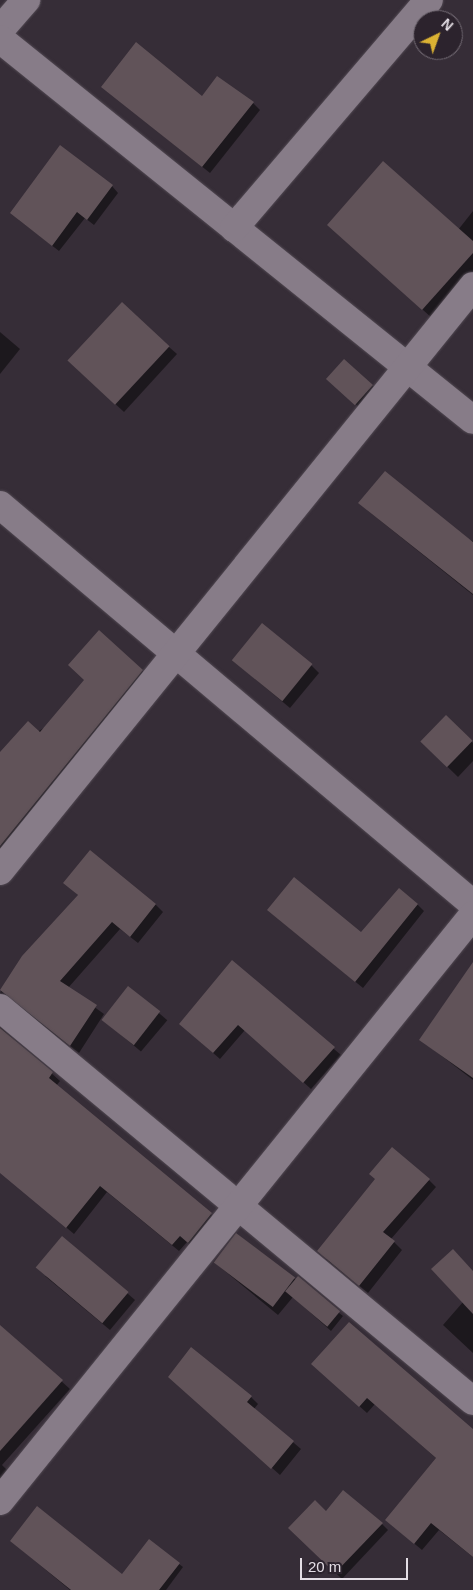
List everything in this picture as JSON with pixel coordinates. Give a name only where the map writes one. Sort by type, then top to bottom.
[{"type":"street","points":[[0,30],[26,0]]},
{"type":"street","points":[[234,228],[429,0]]},
{"type":"street","points":[[0,39],[473,420]]},
{"type":"street","points":[[0,871],[473,286]]},
{"type":"street","points":[[0,505],[473,904]]},
{"type":"street","points":[[0,1501],[473,915]]},
{"type":"street","points":[[0,1008],[473,1402]]},
{"type":"building","points":[[136,42],[202,96],[217,76],[254,102],[202,167],[101,87]]},
{"type":"building","points":[[60,145],[113,185],[87,220],[77,212],[52,246],[10,213]]},
{"type":"building","points":[[383,161],[473,241],[473,253],[422,310],[327,225]]},
{"type":"building","points":[[122,302],[170,346],[115,405],[67,361]]},
{"type":"building","points":[[344,359],[373,385],[355,405],[326,379]]},
{"type":"building","points":[[385,471],[473,542],[473,594],[358,503]]},
{"type":"building","points":[[262,623],[313,664],[282,701],[232,660]]},
{"type":"building","points":[[99,630],[143,670],[0,846],[0,752],[28,721],[40,732],[84,680],[68,665]]},
{"type":"building","points":[[446,715],[473,741],[447,767],[420,742]]},
{"type":"building","points":[[90,850],[156,904],[130,937],[112,922],[60,981],[97,1005],[70,1046],[0,990],[22,956],[78,895],[63,883]]},
{"type":"building","points":[[294,877],[361,932],[399,888],[418,904],[355,982],[267,910]]},
{"type":"building","points":[[232,960],[335,1047],[303,1083],[238,1025],[213,1053],[179,1024]]},
{"type":"building","points":[[473,962],[473,1078],[419,1040]]},
{"type":"building","points":[[128,986],[160,1011],[134,1045],[102,1020]]},
{"type":"building","points":[[0,1028],[53,1072],[49,1078],[212,1213],[188,1243],[180,1236],[172,1245],[100,1186],[66,1228],[0,1173]]},
{"type":"building","points":[[392,1147],[430,1179],[383,1232],[395,1241],[359,1286],[317,1251],[375,1179],[369,1174]]},
{"type":"building","points":[[236,1233],[295,1278],[273,1307],[214,1263]]},
{"type":"building","points":[[62,1236],[129,1292],[102,1323],[36,1267]]},
{"type":"building","points":[[453,1249],[473,1271],[473,1314],[431,1269]]},
{"type":"building","points":[[298,1276],[340,1311],[327,1327],[285,1291]]},
{"type":"building","points":[[349,1322],[473,1429],[473,1557],[431,1523],[414,1544],[385,1520],[436,1458],[367,1398],[359,1407],[311,1364]]},
{"type":"building","points":[[0,1325],[63,1380],[0,1451]]},
{"type":"building","points":[[191,1347],[252,1396],[247,1402],[294,1441],[271,1469],[168,1377]]},
{"type":"building","points":[[343,1490],[383,1523],[335,1573],[288,1528],[315,1500],[326,1511]]},
{"type":"building","points":[[37,1506],[122,1574],[149,1539],[180,1563],[159,1590],[71,1590],[10,1541]]}]
